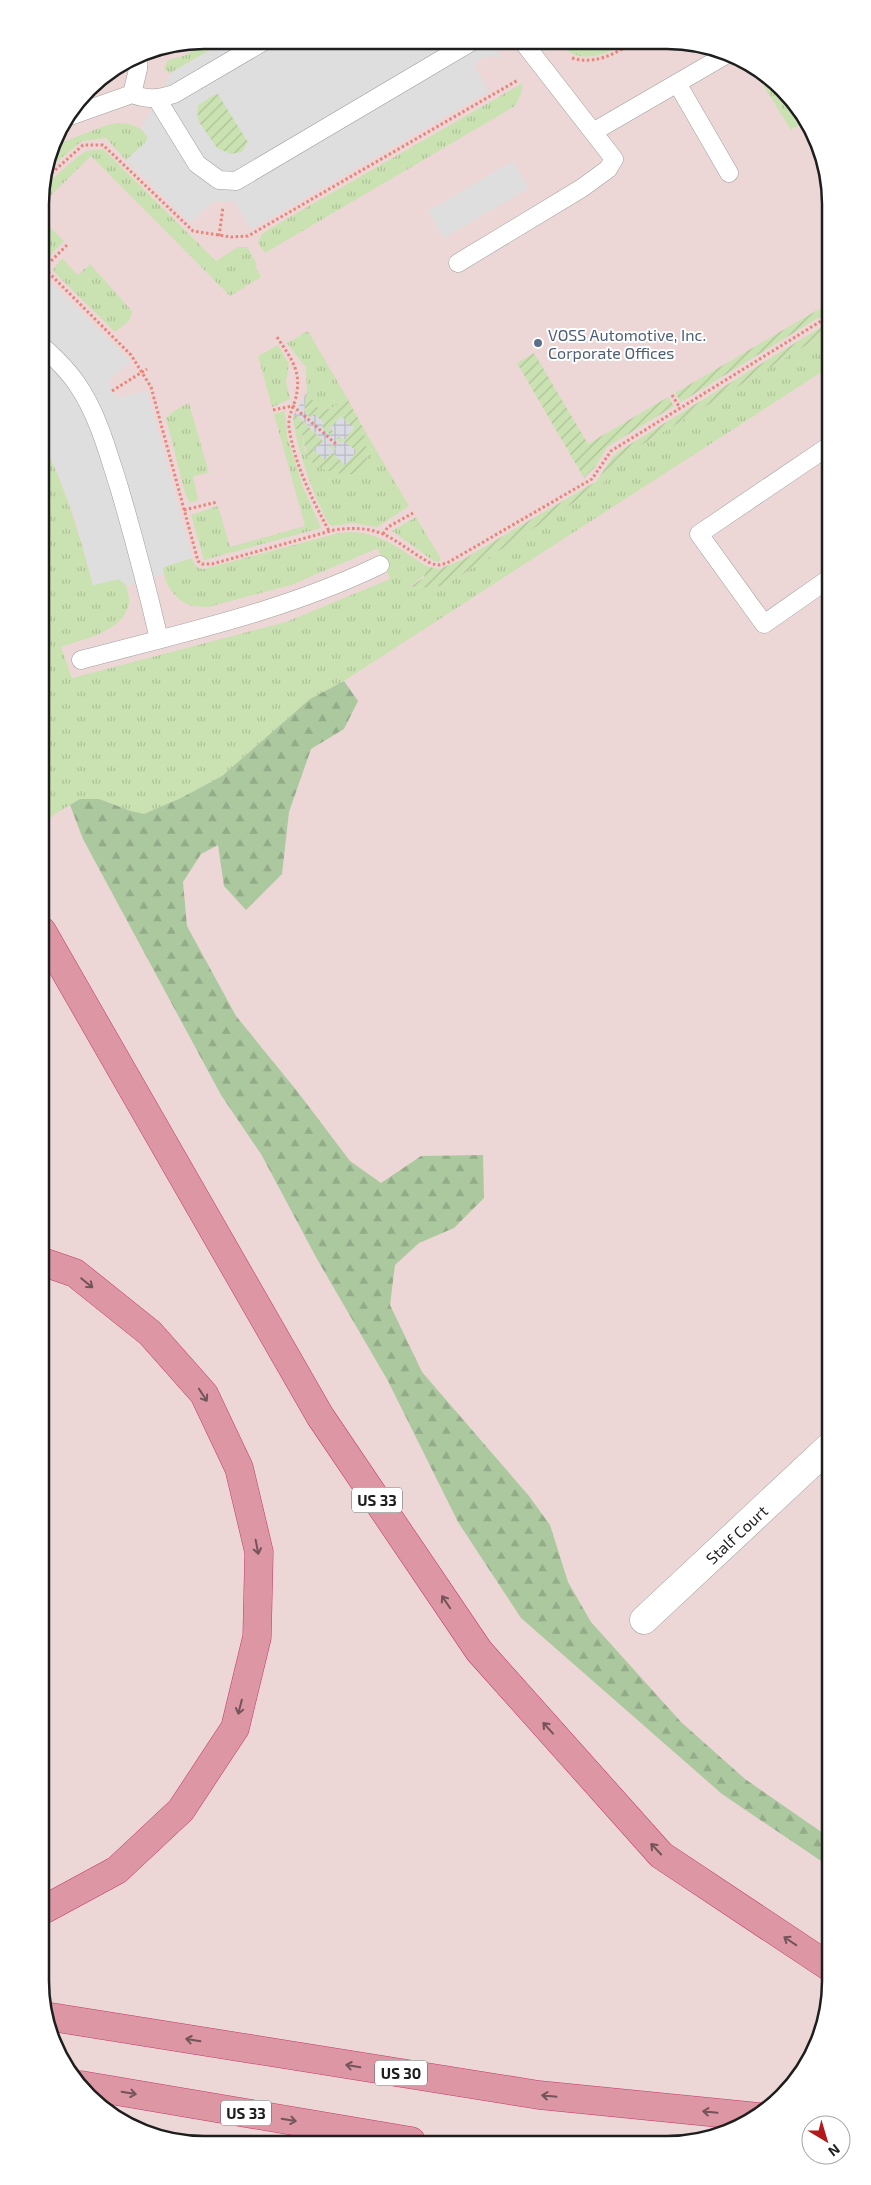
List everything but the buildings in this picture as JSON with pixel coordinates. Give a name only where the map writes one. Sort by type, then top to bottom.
[{"type":"highway","name":"US 33","points":[[49,943],[320,1416],[479,1652],[661,1854],[822,1962]]},
{"type":"highway","points":[[49,1264],[75,1273],[150,1333],[204,1394],[239,1468],[259,1552],[257,1637],[235,1728],[182,1810],[117,1870],[49,1907]]},
{"type":"highway","name":"US 30","points":[[53,2017],[539,2095],[745,2116]]},
{"type":"highway","name":"US 33","points":[[90,2087],[382,2136]]},
{"type":"street","name":"Stalf Court","points":[[644,1620],[822,1455]]},
{"type":"lane","points":[[78,113],[132,94],[142,98],[157,99],[174,94],[251,49]]},
{"type":"lane","points":[[157,99],[197,164],[219,180],[236,181],[458,49]]},
{"type":"lane","points":[[458,263],[582,188],[608,169],[614,159],[528,49]]},
{"type":"lane","points":[[593,132],[720,58]]},
{"type":"lane","points":[[132,94],[138,64]]},
{"type":"lane","points":[[677,83],[729,173]]},
{"type":"lane","points":[[49,353],[77,384],[95,420],[108,453],[140,560],[159,639]]},
{"type":"lane","points":[[822,451],[699,534],[764,624],[822,583]]},
{"type":"lane","points":[[81,660],[263,612],[304,598],[380,566]]},
{"type":"path","points":[[567,56],[588,61],[601,59],[621,49]]},
{"type":"path","points":[[382,153],[384,158]]},
{"type":"path","points":[[219,236],[224,201]]},
{"type":"path","points":[[49,263],[68,244]]},
{"type":"path","points":[[49,273],[131,356],[154,393],[198,562],[202,564],[218,562],[329,531],[349,528],[364,528],[392,537],[432,564],[439,566],[447,563],[592,479],[611,451],[822,320]]},
{"type":"path","points":[[277,337],[297,370],[299,383],[293,406],[288,416],[296,456],[308,488],[329,531]]},
{"type":"path","points":[[112,390],[147,369]]},
{"type":"path","points":[[672,395],[680,408]]},
{"type":"path","points":[[273,410],[293,406]]},
{"type":"path","points":[[293,406],[336,444]]},
{"type":"path","points":[[184,510],[217,502]]},
{"type":"path","points":[[383,534],[388,527],[413,513]]},
{"type":"shaded area","points":[[193,49],[678,49],[698,52],[736,65],[770,87],[790,109],[802,126],[817,163],[822,203],[822,1992],[819,2012],[810,2041],[784,2084],[770,2098],[745,2116],[708,2131],[668,2136],[193,2136],[173,2133],[163,2131],[126,2116],[94,2091],[69,2059],[54,2022],[49,1982],[49,193],[54,163],[65,135],[87,101],[101,87],[126,69],[154,57]]},
{"type":"shaded area","points":[[212,49],[496,49],[503,58],[491,56],[482,58],[476,63],[476,69],[489,91],[251,229],[234,201],[212,202],[191,223],[126,160],[148,139],[141,128],[172,72]],"holes":[[[218,94],[248,142],[242,152],[231,154],[217,148],[197,119],[198,105],[213,95]]]},
{"type":"shaded area","points":[[513,161],[529,188],[444,238],[428,211]]},
{"type":"shaded area","points":[[49,280],[131,361],[109,381],[116,396],[118,398],[147,390],[192,558],[166,566],[163,568],[163,574],[126,586],[119,579],[93,585],[75,517],[49,455]]},
{"type":"shaded area","points":[[307,392],[304,409],[306,414],[311,418],[314,414],[324,423],[321,426],[330,435],[334,432],[330,428],[341,416],[354,428],[344,440],[339,436],[336,439],[340,443],[343,441],[357,451],[345,465],[332,452],[336,449],[331,445],[329,447],[333,450],[325,460],[313,449],[324,441],[297,415],[293,416]]},
{"type":"green space","points":[[194,49],[212,49],[172,72],[169,73],[164,69],[168,60],[186,55]]},
{"type":"green space","points":[[565,49],[615,49],[600,55],[582,56]]},
{"type":"green space","points":[[760,80],[777,94],[801,124],[791,130]]},
{"type":"green space","points":[[523,83],[521,94],[515,106],[265,253],[258,243],[261,235],[269,229]]},
{"type":"green space","points":[[218,94],[248,142],[242,152],[230,154],[223,152],[211,141],[201,127],[197,112],[198,105],[213,95]]},
{"type":"green space","points":[[119,123],[136,126],[148,138],[126,160],[106,138],[82,141],[54,164],[62,143],[107,125]]},
{"type":"green space","points":[[103,149],[216,261],[238,247],[247,247],[257,264],[255,266],[261,277],[230,296],[91,156],[49,197],[50,181],[86,151]]},
{"type":"green space","points":[[49,226],[64,241],[49,256]]},
{"type":"green space","points":[[62,258],[78,275],[90,264],[132,311],[130,319],[115,332],[53,270]]},
{"type":"green space","points":[[822,307],[822,315],[681,402],[675,393]]},
{"type":"green space","points":[[822,326],[822,335],[622,457],[607,480],[598,487],[444,586],[418,588],[410,586],[424,578],[426,566],[439,569],[462,560],[597,481],[613,456]]},
{"type":"green space","points":[[308,331],[347,398],[330,409],[318,408],[307,392],[306,368],[287,343]]},
{"type":"green space","points":[[822,335],[822,372],[344,681],[310,699],[222,776],[181,798],[144,814],[99,799],[80,799],[49,818],[49,454],[77,528],[93,585],[119,578],[126,584],[129,599],[126,613],[111,628],[61,647],[72,678],[286,622],[390,579],[378,548],[291,585],[208,607],[191,606],[180,600],[166,582],[163,568],[166,566],[192,558],[196,566],[204,569],[348,532],[361,533],[384,540],[426,566],[425,574],[411,586],[414,588],[444,586],[598,487],[607,480],[622,457]]},
{"type":"green space","points":[[278,345],[289,364],[286,381],[290,399],[272,407],[258,356]]},
{"type":"green space","points":[[534,353],[588,444],[668,397],[674,406],[607,447],[595,467],[584,478],[517,363]]},
{"type":"green space","points":[[307,392],[318,408],[330,409],[347,398],[365,431],[367,458],[364,465],[356,472],[344,474],[327,471],[318,467],[309,458],[302,433],[294,427],[293,416],[297,415],[324,442],[325,460],[333,450],[329,447],[331,445],[336,449],[341,444],[336,439],[339,436],[344,439],[354,428],[330,428],[334,432],[330,435],[321,426],[323,423],[314,414],[311,418],[306,412],[304,406]]},
{"type":"green space","points":[[189,403],[209,473],[193,476],[198,500],[190,503],[185,493],[166,418],[175,410]]},
{"type":"green space","points":[[285,411],[287,436],[303,487],[321,528],[204,560],[191,515],[218,506],[230,547],[305,526],[274,414]]},
{"type":"green space","points":[[294,427],[302,433],[304,449],[311,460],[322,467],[347,473],[368,456],[363,438],[365,431],[409,506],[377,527],[353,523],[332,526],[329,524],[317,501],[308,477]]},
{"type":"green space","points":[[416,517],[441,559],[438,562],[392,531]]},
{"type":"green space","points":[[344,681],[358,701],[344,729],[311,749],[289,812],[282,874],[246,910],[224,886],[218,845],[201,854],[183,882],[187,926],[236,1016],[297,1091],[350,1161],[381,1183],[421,1156],[483,1155],[484,1198],[454,1228],[419,1243],[395,1265],[390,1305],[422,1372],[529,1496],[550,1525],[568,1582],[591,1622],[681,1722],[745,1779],[822,1832],[822,1862],[722,1794],[521,1618],[458,1522],[388,1381],[317,1259],[261,1154],[221,1095],[83,839],[70,805],[80,799],[99,799],[144,814],[181,798],[222,776],[310,699]]},
{"type":"place","name":"VOSS Automotive, Inc. Corporate Offices","points":[[538,343]]}]
